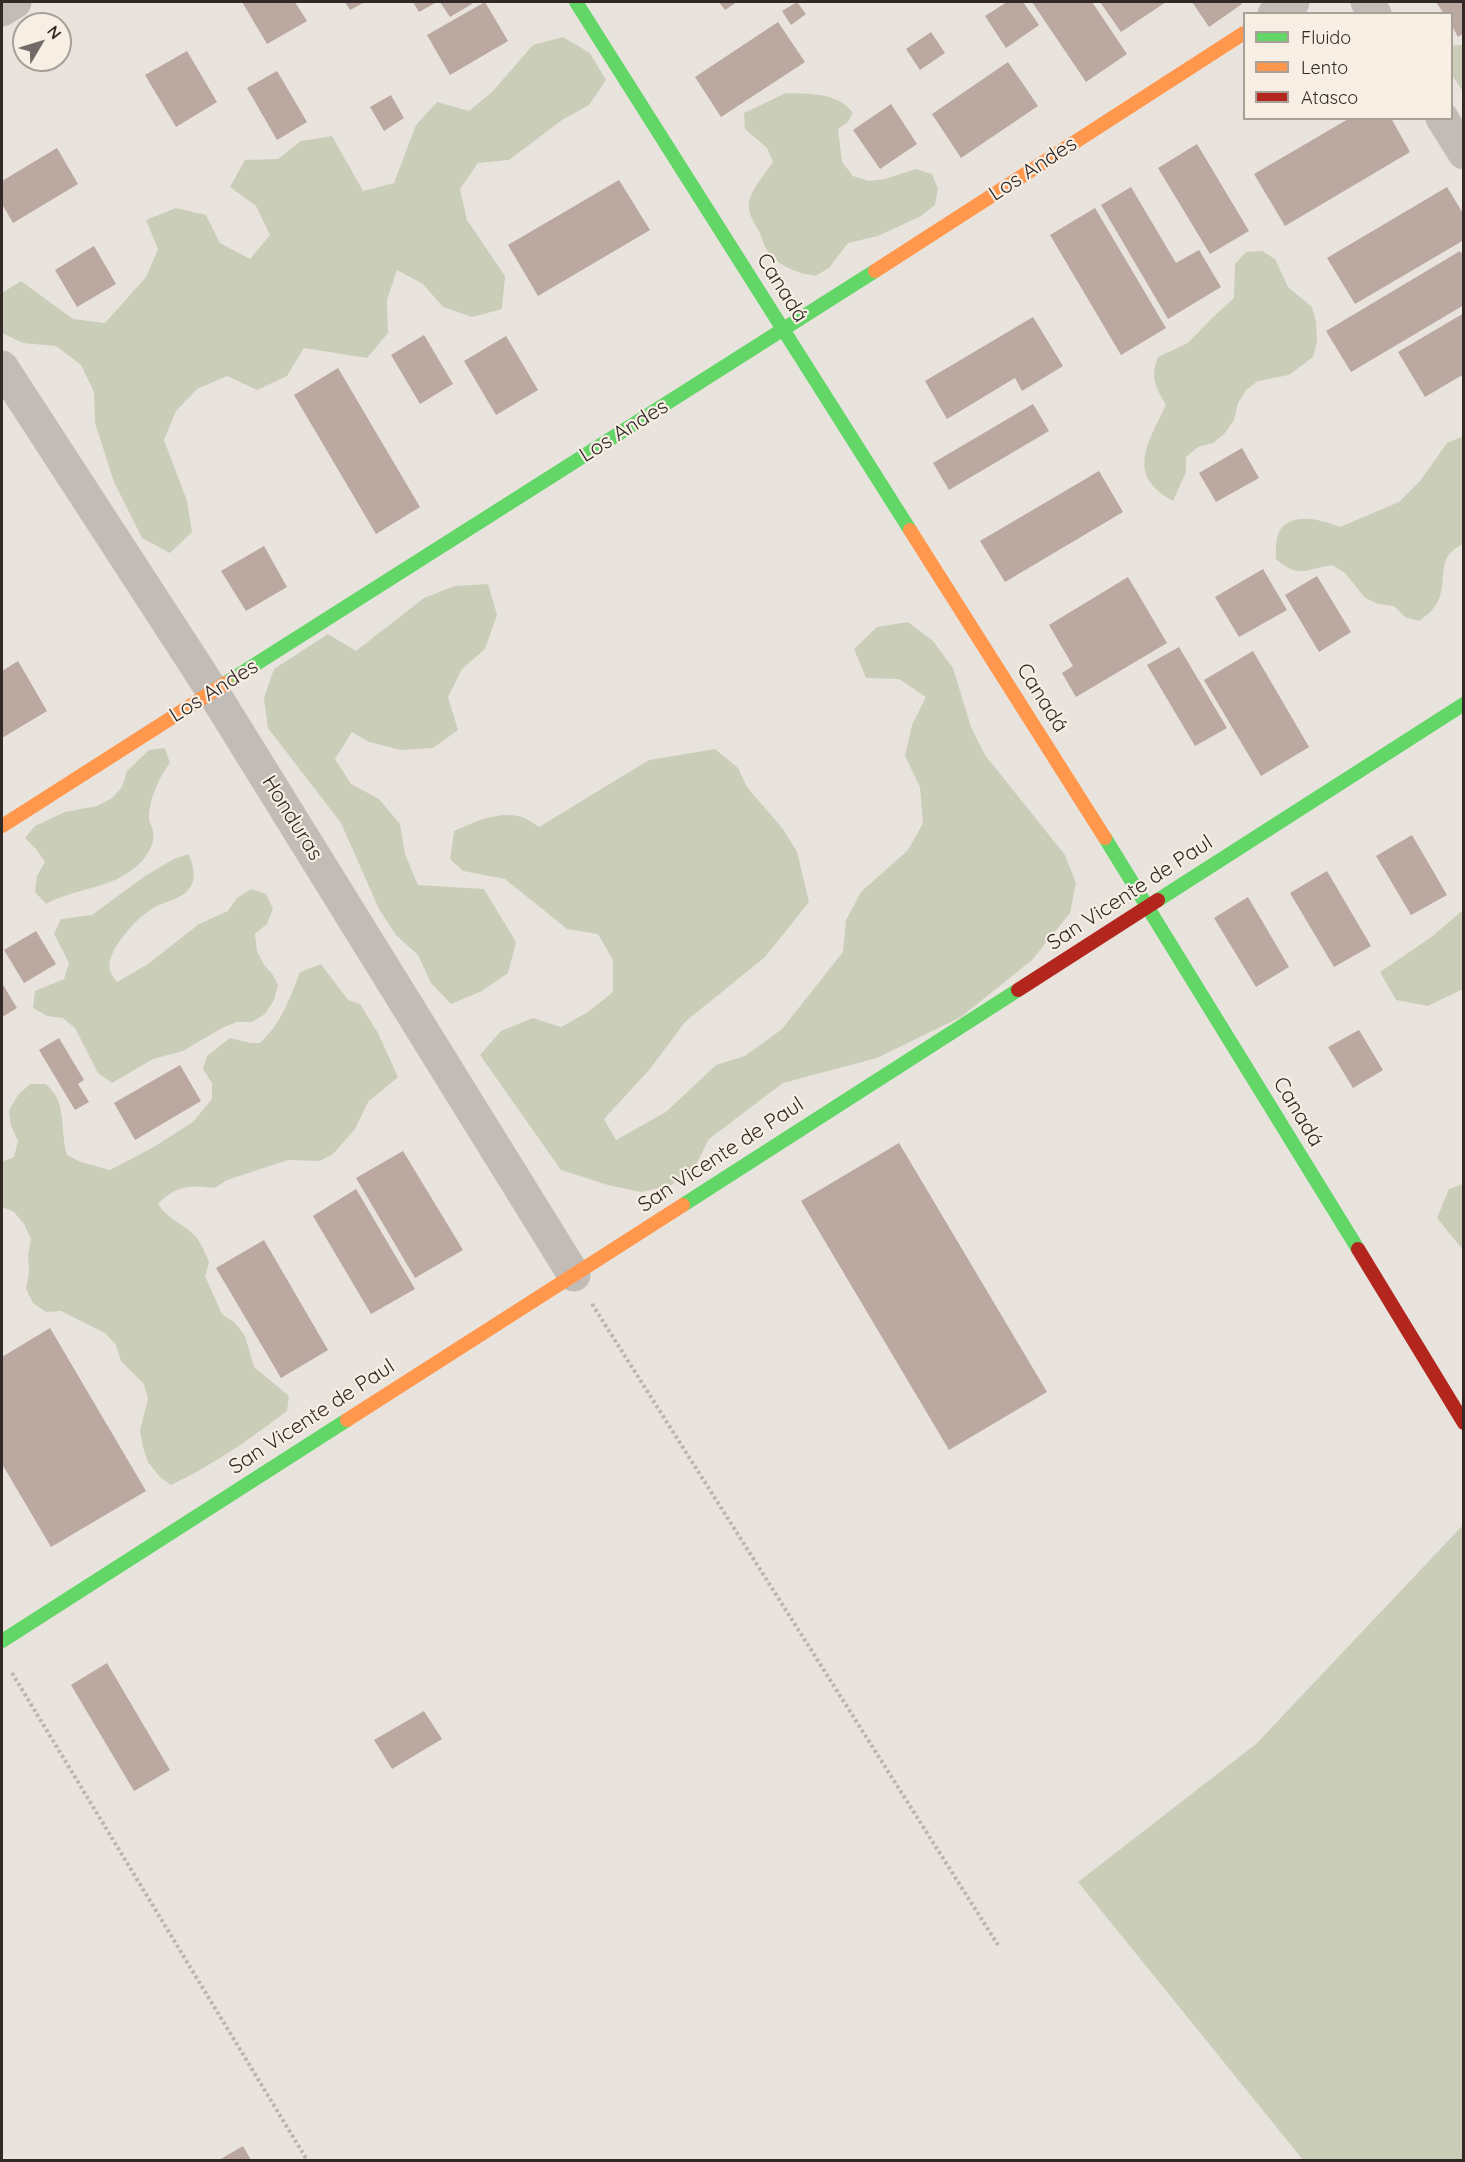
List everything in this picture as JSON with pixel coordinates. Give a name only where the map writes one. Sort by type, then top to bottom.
[{"type":"street","points":[[2,10],[15,2]]},
{"type":"street","name":"Canadá","points":[[576,2],[1148,906],[1464,1423]]},
{"type":"street","points":[[1277,12],[1293,2]]},
{"type":"street","name":"Los Andes","points":[[2,826],[783,330],[1243,34]]},
{"type":"street","points":[[1443,120],[1464,153]]},
{"type":"street","name":"Honduras","points":[[2,367],[213,692],[574,1275]]},
{"type":"street","name":"San Vicente de Paul","points":[[2,1641],[1464,705]]},
{"type":"path","points":[[574,1275],[998,1945]]},
{"type":"path","points":[[8,1666],[307,2160]]},
{"type":"green space","points":[[563,37],[590,53],[606,80],[589,105],[562,120],[509,160],[478,163],[460,189],[467,220],[505,276],[502,309],[472,317],[443,307],[423,284],[397,270],[387,300],[388,333],[367,358],[304,348],[287,376],[257,390],[227,376],[197,389],[176,411],[164,440],[187,501],[192,532],[170,553],[142,538],[114,482],[95,423],[94,392],[81,365],[56,346],[23,343],[2,333],[2,293],[21,281],[73,319],[105,323],[146,277],[158,249],[146,220],[176,208],[206,215],[220,243],[250,259],[270,235],[256,206],[230,187],[245,160],[278,159],[301,141],[332,136],[363,191],[394,183],[416,125],[437,102],[469,111],[492,92],[533,45]]},
{"type":"green space","points":[[1463,45],[1463,92],[1453,77],[1453,46]]},
{"type":"green space","points":[[786,93],[813,94],[831,98],[847,106],[853,113],[848,122],[838,129],[842,162],[853,176],[869,181],[885,179],[916,169],[932,174],[938,189],[935,205],[921,216],[878,236],[848,243],[829,268],[815,276],[800,273],[779,263],[764,244],[749,210],[753,192],[773,162],[767,148],[745,129],[744,113]]},
{"type":"green space","points":[[1262,251],[1275,259],[1288,287],[1312,307],[1316,322],[1317,342],[1313,357],[1289,375],[1258,381],[1246,390],[1238,403],[1234,420],[1225,433],[1213,443],[1198,447],[1186,457],[1186,472],[1173,501],[1158,491],[1149,480],[1145,469],[1148,445],[1166,405],[1154,377],[1158,357],[1188,343],[1234,298],[1235,264],[1246,252]]},
{"type":"green space","points":[[1463,436],[1463,544],[1448,555],[1438,601],[1432,610],[1419,621],[1405,617],[1394,606],[1378,604],[1365,598],[1345,573],[1332,565],[1297,571],[1276,559],[1277,537],[1286,524],[1309,519],[1340,527],[1399,502],[1420,481],[1447,443]]},
{"type":"green space","points":[[488,584],[497,615],[485,649],[462,669],[448,697],[458,730],[433,748],[401,750],[369,742],[352,732],[335,759],[351,784],[379,799],[400,824],[405,854],[418,885],[484,889],[516,942],[508,973],[482,991],[451,1004],[431,983],[418,955],[396,935],[379,909],[341,823],[268,728],[264,698],[274,669],[328,634],[356,651],[424,598],[455,586]]},
{"type":"green space","points":[[908,622],[933,641],[953,668],[971,727],[985,755],[1065,855],[1076,883],[1070,913],[1032,960],[961,1017],[877,1058],[783,1083],[709,1139],[695,1167],[670,1186],[641,1192],[608,1185],[561,1170],[480,1055],[501,1031],[533,1018],[561,1027],[588,1012],[613,992],[613,960],[598,934],[567,929],[505,879],[463,871],[450,859],[454,831],[501,815],[521,817],[539,827],[649,760],[715,749],[738,768],[747,787],[783,829],[797,852],[809,902],[765,957],[685,1022],[650,1069],[604,1119],[616,1140],[666,1112],[716,1065],[745,1056],[782,1029],[843,952],[846,920],[861,892],[908,850],[923,823],[920,787],[905,756],[912,725],[926,697],[899,679],[866,678],[854,649],[877,627]]},
{"type":"green space","points":[[165,748],[170,763],[150,805],[149,819],[153,830],[153,843],[144,858],[132,870],[112,881],[46,904],[35,892],[37,876],[45,862],[25,838],[35,826],[65,812],[97,806],[112,798],[122,787],[127,771],[149,750]]},
{"type":"green space","points":[[189,854],[194,874],[191,886],[179,897],[148,911],[132,925],[113,953],[110,962],[112,975],[117,982],[148,964],[199,924],[228,911],[237,898],[251,889],[266,894],[273,909],[267,924],[255,934],[257,951],[278,985],[274,1000],[265,1014],[252,1022],[237,1022],[222,1028],[183,1051],[153,1059],[112,1083],[98,1073],[75,1028],[63,1018],[47,1016],[33,1008],[35,991],[64,979],[69,963],[54,934],[61,919],[92,915],[145,876],[174,859]]},
{"type":"green space","points":[[1463,910],[1463,989],[1428,1006],[1396,1000],[1380,972],[1430,938]]},
{"type":"green space","points":[[321,964],[348,1000],[360,1004],[378,1033],[398,1077],[368,1102],[355,1129],[333,1154],[320,1161],[288,1160],[227,1180],[215,1188],[191,1187],[178,1190],[158,1204],[167,1215],[190,1231],[203,1249],[209,1262],[205,1276],[222,1314],[235,1323],[245,1336],[254,1367],[289,1396],[287,1411],[231,1451],[171,1485],[159,1476],[148,1462],[140,1430],[148,1399],[144,1384],[121,1361],[116,1345],[105,1333],[61,1311],[46,1312],[33,1303],[26,1289],[31,1239],[24,1224],[14,1212],[2,1207],[2,1162],[14,1157],[18,1141],[11,1126],[9,1110],[18,1095],[30,1084],[46,1084],[59,1103],[67,1155],[81,1162],[110,1170],[152,1148],[193,1122],[212,1099],[212,1083],[203,1069],[207,1056],[230,1038],[260,1043],[274,1028],[300,972]]},
{"type":"green space","points":[[1464,1184],[1463,1249],[1437,1218],[1449,1189]]},
{"type":"green space","points":[[1463,1525],[1463,2160],[1303,2160],[1078,1882],[1256,1744]]},
{"type":"building","points":[[242,2],[295,2],[307,21],[267,44]]},
{"type":"building","points":[[345,2],[365,2],[350,10]]},
{"type":"building","points":[[413,2],[437,2],[419,12]]},
{"type":"building","points":[[440,2],[471,2],[472,4],[450,17]]},
{"type":"building","points":[[485,2],[508,41],[450,75],[427,35]]},
{"type":"building","points":[[719,2],[737,2],[725,10]]},
{"type":"building","points":[[797,2],[806,14],[791,25],[782,11]]},
{"type":"building","points":[[1007,2],[1023,2],[1039,25],[1006,48],[985,16]]},
{"type":"building","points":[[1032,2],[1092,2],[1127,54],[1086,82]]},
{"type":"building","points":[[1100,2],[1166,2],[1121,32]]},
{"type":"building","points":[[1192,2],[1240,2],[1242,4],[1209,27]]},
{"type":"building","points":[[1436,2],[1464,2],[1464,33],[1458,37],[1453,28],[1453,12],[1443,12]]},
{"type":"building","points":[[778,22],[805,62],[721,117],[695,77]]},
{"type":"building","points":[[931,32],[945,53],[920,70],[906,49]]},
{"type":"building","points":[[187,51],[217,102],[176,127],[145,75]]},
{"type":"building","points":[[1008,62],[1038,106],[961,158],[932,114]]},
{"type":"building","points":[[277,71],[307,122],[277,140],[247,88]]},
{"type":"building","points":[[391,95],[404,118],[384,131],[370,107]]},
{"type":"building","points":[[891,104],[917,144],[880,169],[853,130]]},
{"type":"building","points":[[1347,120],[1392,120],[1410,152],[1285,226],[1254,174]]},
{"type":"building","points":[[1197,144],[1249,231],[1210,254],[1158,168]]},
{"type":"building","points":[[57,148],[78,184],[13,223],[2,204],[2,181]]},
{"type":"building","points":[[619,180],[650,230],[538,296],[508,245]]},
{"type":"building","points":[[1131,187],[1176,263],[1199,250],[1221,287],[1168,319],[1101,205]]},
{"type":"building","points":[[1447,187],[1464,215],[1464,240],[1355,304],[1327,258]]},
{"type":"building","points":[[1095,208],[1166,328],[1121,355],[1050,235]]},
{"type":"building","points":[[94,246],[116,284],[77,307],[55,270]]},
{"type":"building","points":[[1460,251],[1464,257],[1464,305],[1351,372],[1326,331]]},
{"type":"building","points":[[1464,313],[1464,374],[1425,397],[1398,352]]},
{"type":"building","points":[[1033,317],[1063,366],[1022,391],[1015,378],[947,419],[925,381]]},
{"type":"building","points":[[424,335],[453,384],[420,404],[391,355]]},
{"type":"building","points":[[506,336],[538,390],[496,415],[464,361]]},
{"type":"building","points":[[338,368],[420,507],[376,534],[294,395]]},
{"type":"building","points":[[1033,404],[1049,431],[949,490],[933,463]]},
{"type":"building","points":[[1242,448],[1259,478],[1216,502],[1199,473]]},
{"type":"building","points":[[1099,471],[1123,512],[1005,582],[980,541]]},
{"type":"building","points":[[264,546],[287,587],[246,611],[221,571]]},
{"type":"building","points":[[1263,569],[1287,610],[1239,637],[1215,597]]},
{"type":"building","points":[[1317,576],[1351,632],[1319,652],[1285,595]]},
{"type":"building","points":[[1128,577],[1167,643],[1076,697],[1062,673],[1073,666],[1049,625]]},
{"type":"building","points":[[1179,647],[1227,728],[1195,746],[1147,665]]},
{"type":"building","points":[[1253,651],[1309,747],[1261,776],[1204,680]]},
{"type":"building","points":[[18,661],[47,711],[2,738],[2,671]]},
{"type":"building","points":[[1412,835],[1447,895],[1411,915],[1376,856]]},
{"type":"building","points":[[1327,871],[1371,946],[1334,967],[1290,893]]},
{"type":"building","points":[[1248,897],[1289,967],[1256,987],[1214,918]]},
{"type":"building","points":[[36,931],[56,964],[24,983],[4,950]]},
{"type":"building","points":[[2,983],[17,1008],[2,1017]]},
{"type":"building","points":[[1359,1030],[1383,1070],[1353,1088],[1328,1047]]},
{"type":"building","points":[[59,1038],[84,1080],[78,1084],[89,1102],[75,1110],[39,1050]]},
{"type":"building","points":[[180,1065],[201,1101],[135,1140],[114,1103]]},
{"type":"building","points":[[899,1143],[1047,1392],[949,1450],[801,1201]]},
{"type":"building","points":[[403,1151],[463,1250],[415,1278],[356,1178]]},
{"type":"building","points":[[356,1189],[415,1289],[371,1314],[313,1216]]},
{"type":"building","points":[[264,1240],[328,1350],[281,1378],[216,1268]]},
{"type":"building","points":[[50,1328],[146,1491],[51,1547],[2,1464],[2,1357]]},
{"type":"building","points":[[107,1663],[170,1770],[134,1791],[71,1685]]},
{"type":"building","points":[[424,1711],[442,1739],[392,1769],[374,1740]]},
{"type":"building","points":[[243,2146],[251,2160],[219,2160]]},
{"type":"traffic: fast","points":[[576,2],[910,530]]},
{"type":"traffic: fast","points":[[226,683],[875,271]]},
{"type":"traffic: fast","points":[[1158,900],[1464,704]]},
{"type":"traffic: fast","points":[[1105,838],[1358,1249]]},
{"type":"traffic: fast","points":[[683,1205],[1018,990]]},
{"type":"traffic: fast","points":[[2,1641],[347,1420]]},
{"type":"traffic: slow","points":[[875,271],[1243,34]]},
{"type":"traffic: slow","points":[[910,530],[1105,838]]},
{"type":"traffic: slow","points":[[2,826],[226,683]]},
{"type":"traffic: slow","points":[[347,1420],[683,1205]]},
{"type":"traffic: jam","points":[[1018,990],[1158,900]]},
{"type":"traffic: jam","points":[[1358,1249],[1464,1423]]}]
